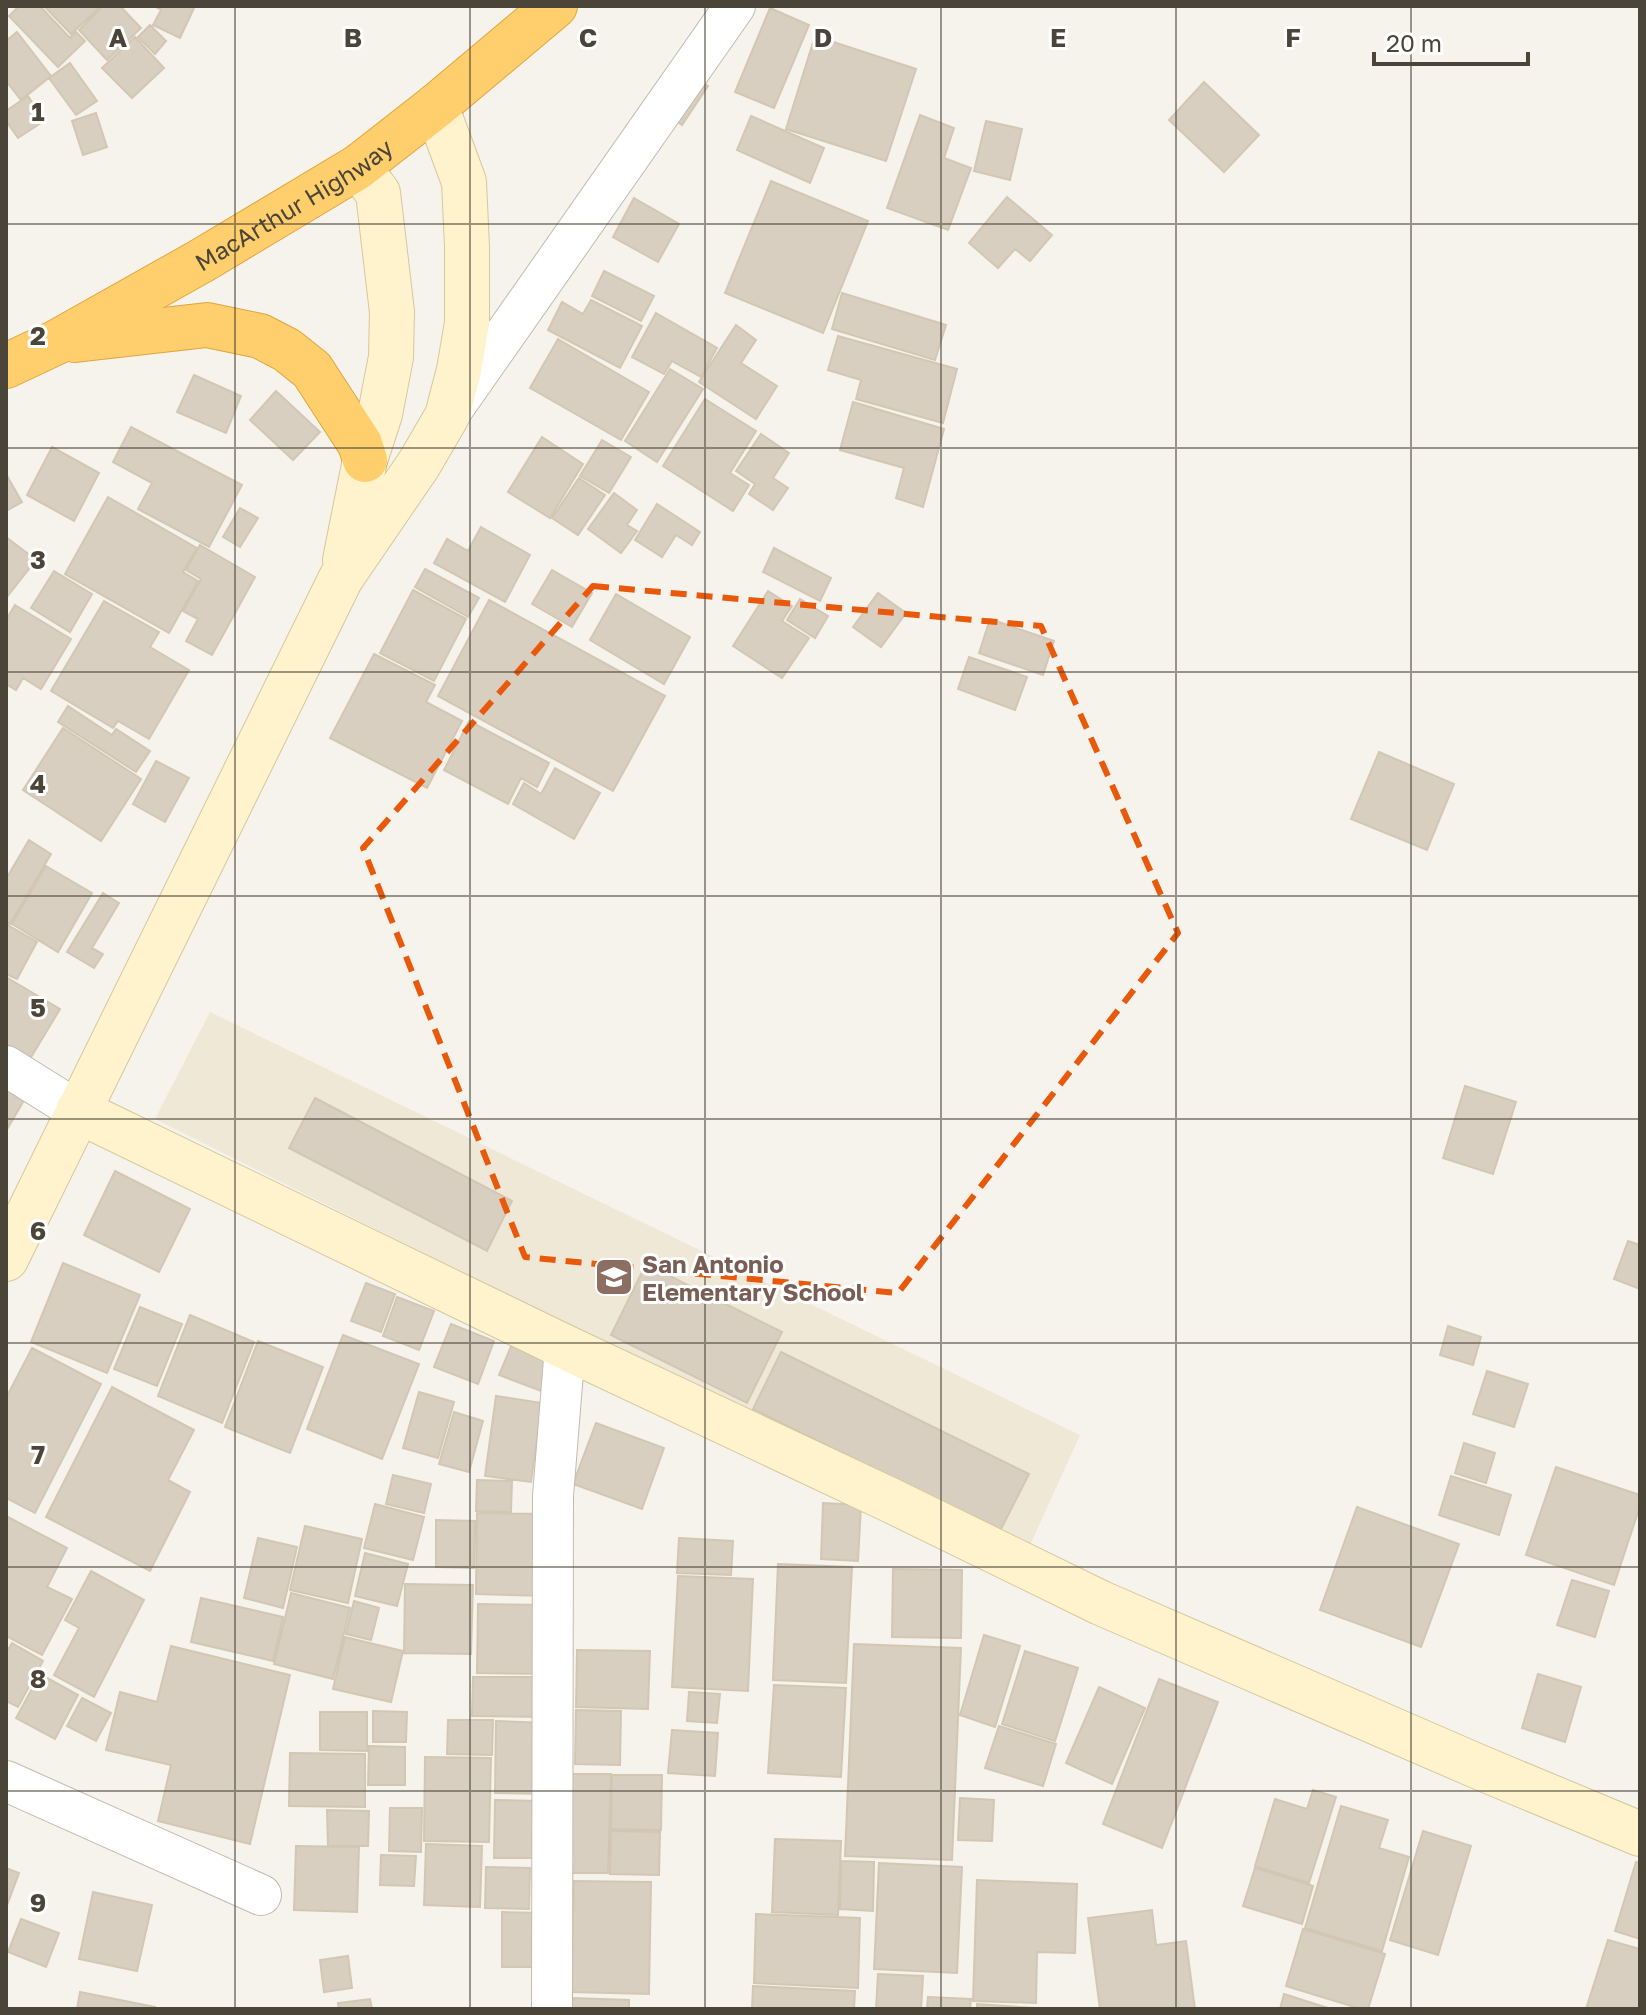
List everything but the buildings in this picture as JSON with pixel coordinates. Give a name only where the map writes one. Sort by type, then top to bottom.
[{"type":"highway","name":"MacArthur Highway","points":[[6,366],[57,342],[201,261],[358,167],[555,6]]},
{"type":"highway","points":[[57,342],[207,325],[260,336],[287,350],[312,370],[360,444],[365,460]]},
{"type":"main road","points":[[6,1259],[341,578],[419,464],[447,416],[467,323],[467,247],[464,182],[436,106]]},
{"type":"main road","points":[[341,578],[365,460],[380,414],[391,357],[392,312],[378,193],[358,167]]},
{"type":"main road","points":[[78,1111],[1101,1603],[1640,1834]]},
{"type":"street","points":[[447,416],[735,6]]},
{"type":"street","points":[[6,1066],[78,1111]]},
{"type":"street","points":[[552,2009],[553,1496],[565,1347]]},
{"type":"street","points":[[6,1781],[261,1895]]},
{"type":"highlighted area","points":[[593,586],[1041,626],[1178,933],[898,1293],[525,1257],[363,848]]},
{"type":"shaded area","name":"San Antonio Elementary School","points":[[210,1012],[1080,1435],[1026,1554],[155,1119]]},
{"type":"place","name":"San Antonio Elementary School","points":[[614,1277]]}]
